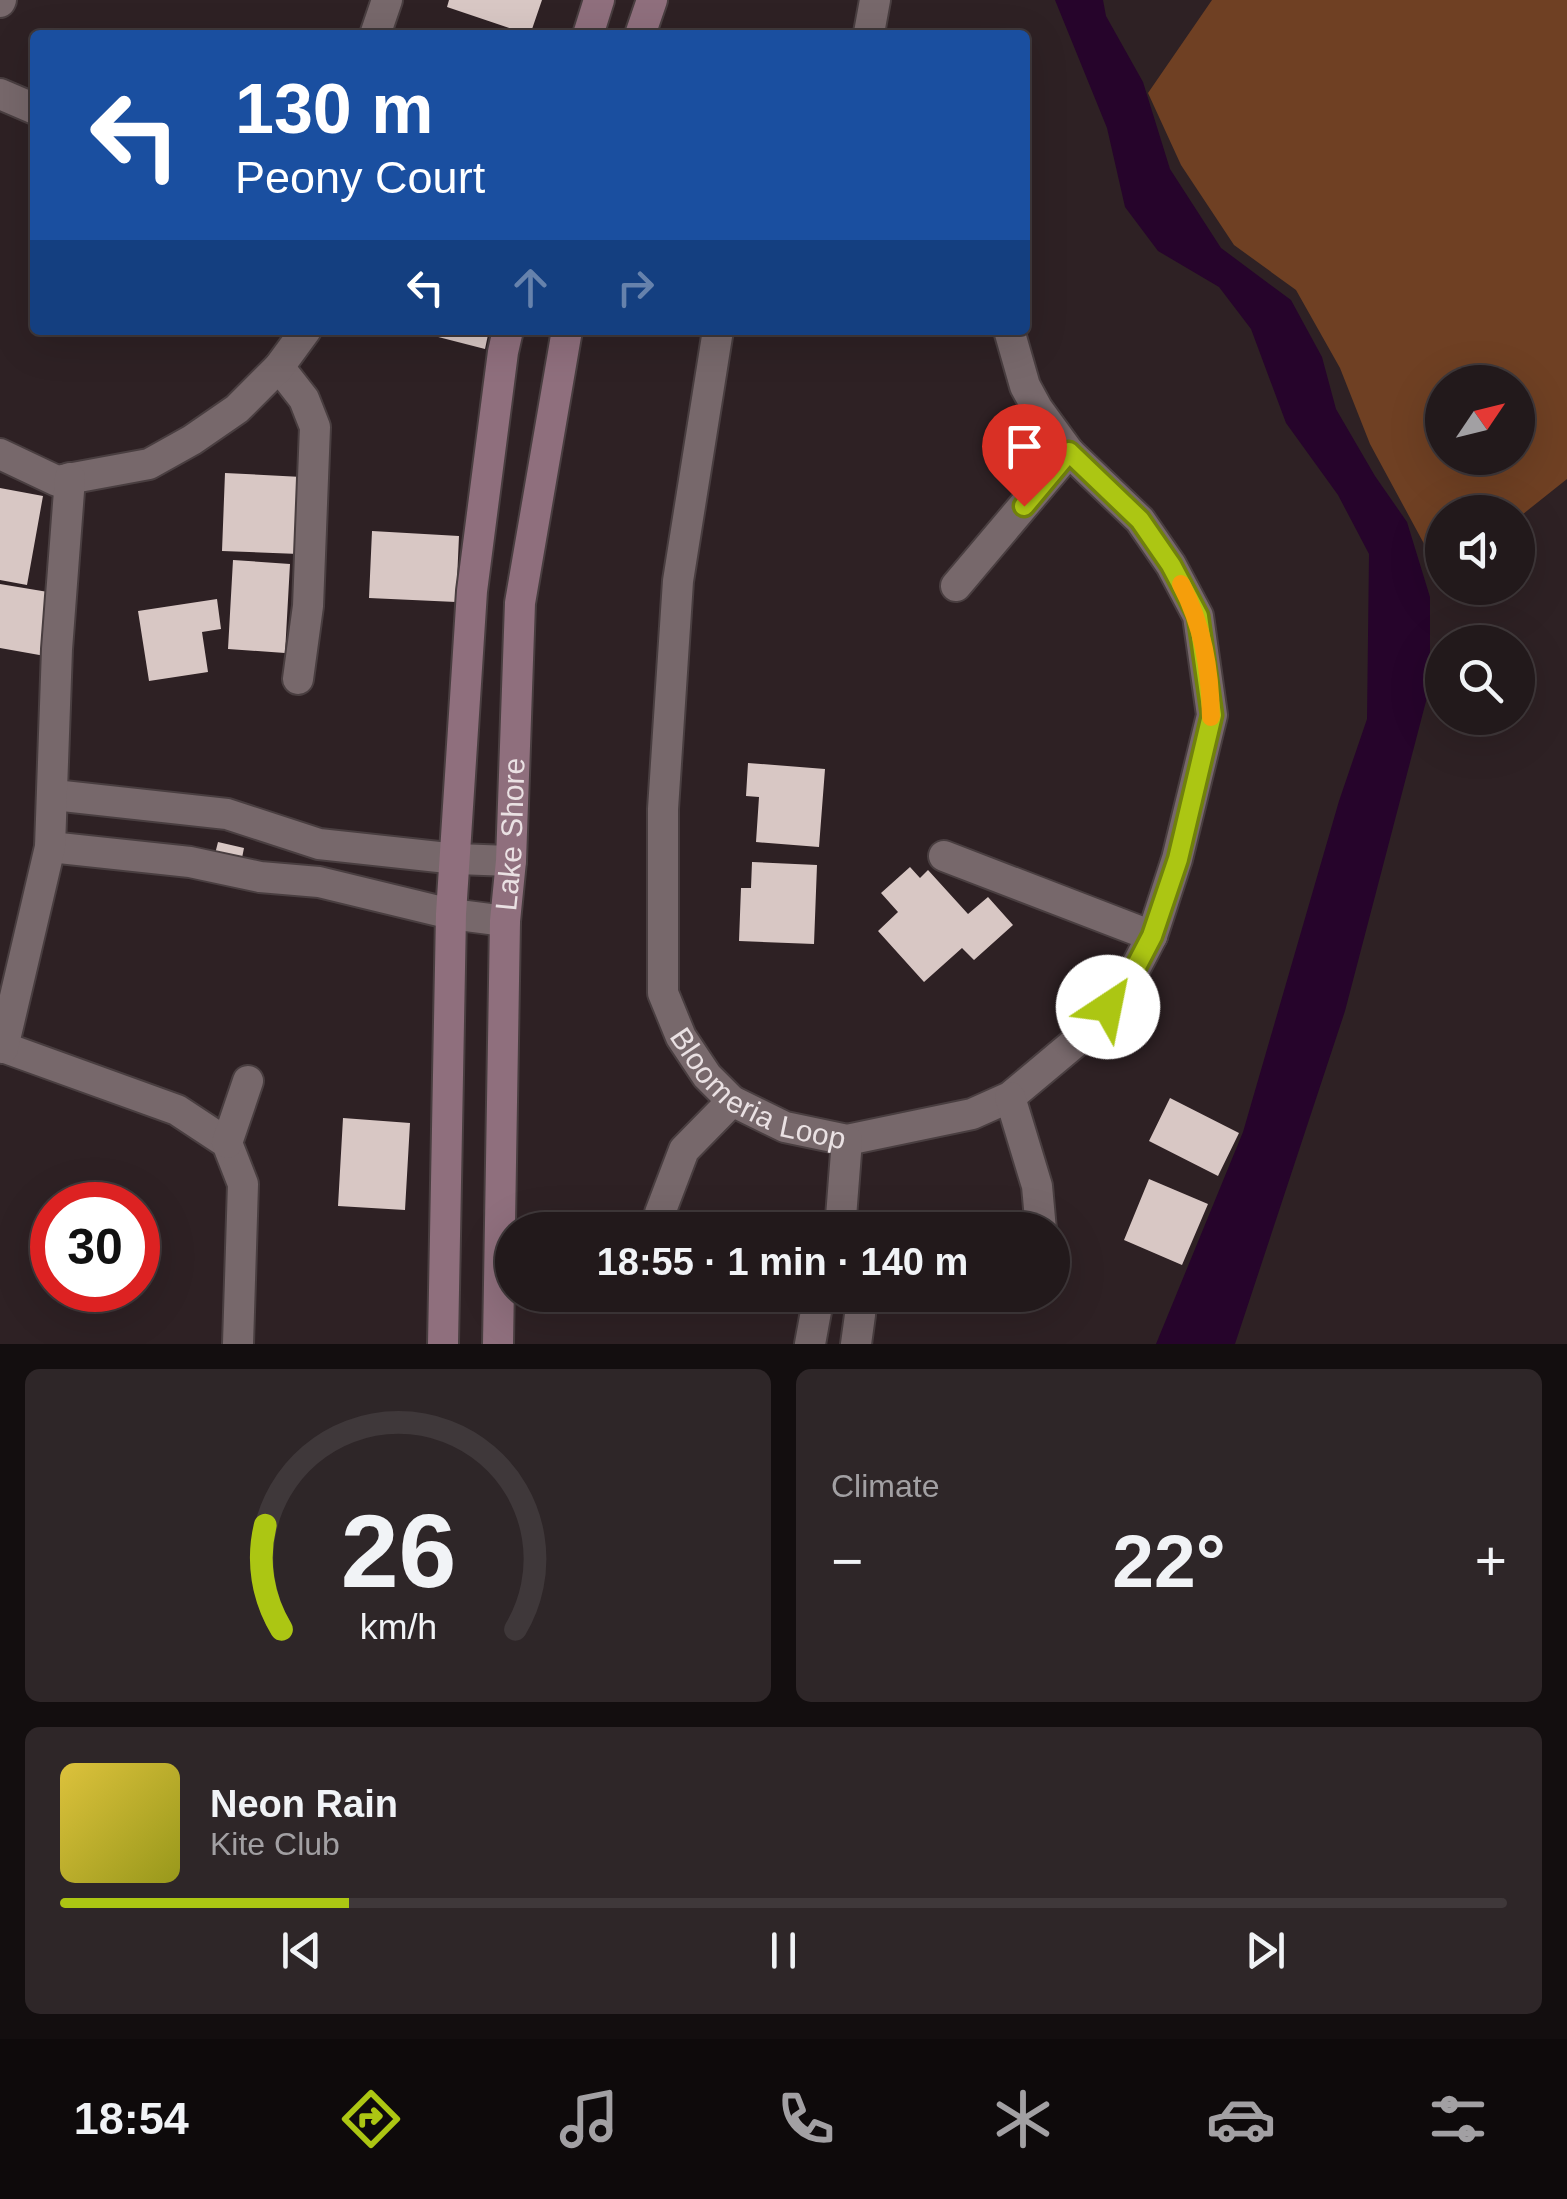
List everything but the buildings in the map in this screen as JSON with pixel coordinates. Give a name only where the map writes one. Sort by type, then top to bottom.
[{"type":"street","points":[[377,30],[387,0]]},
{"type":"street","points":[[590,30],[599,0]]},
{"type":"street","points":[[642,30],[652,0]]},
{"type":"street","points":[[870,30],[876,0]]},
{"type":"street","points":[[0,94],[30,107]]},
{"type":"street","points":[[0,454],[57,480],[149,464],[237,409],[279,367],[302,335]]},
{"type":"street","name":"Lake Shore","points":[[443,1344],[451,914],[472,591],[507,335]]},
{"type":"street","name":"Lake Shore","points":[[498,1344],[506,921],[520,603],[566,335]]},
{"type":"street","name":"Bloomeria Loop","points":[[717,335],[678,581],[663,809],[662,993],[681,1037],[707,1076],[732,1101],[785,1127],[847,1140],[972,1114],[1010,1097],[1090,1030],[1127,984],[1152,936],[1178,859],[1212,715],[1198,616],[1171,565],[1140,520],[1069,452],[1025,386],[1010,335]]},
{"type":"street","points":[[279,367],[304,400],[315,428],[308,606],[298,679]]},
{"type":"street","points":[[956,586],[1069,452]]},
{"type":"street","points":[[70,478],[50,848],[2,1047],[177,1110],[227,1143],[244,1184],[238,1344]]},
{"type":"street","points":[[54,795],[227,814],[319,844],[457,860],[511,861]]},
{"type":"street","points":[[312,883],[319,844]]},
{"type":"street","points":[[50,848],[190,862],[260,878],[312,883],[451,914],[506,921]]},
{"type":"street","points":[[944,856],[1152,936]]},
{"type":"street","points":[[227,1143],[248,1082]]},
{"type":"street","points":[[1010,1097],[1038,1186],[1040,1212]]},
{"type":"street","points":[[660,1212],[684,1150],[732,1101]]},
{"type":"street","points":[[841,1212],[847,1140]]},
{"type":"street","points":[[810,1344],[816,1312]]},
{"type":"street","points":[[856,1344],[860,1312]]},
{"type":"shaded area","points":[[1055,0],[1103,0],[1106,16],[1143,82],[1170,169],[1221,248],[1291,300],[1322,357],[1336,409],[1407,522],[1425,581],[1425,605],[1430,605],[1430,625],[1425,625],[1425,705],[1345,1011],[1235,1344],[1156,1344],[1243,1132],[1339,801],[1367,719],[1369,554],[1338,495],[1286,423],[1251,329],[1219,287],[1158,251],[1125,207],[1107,128]]},
{"type":"shaded area","points":[[1212,0],[1567,0],[1567,479],[1535,504],[1535,495],[1425,495],[1425,546],[1370,444],[1340,368],[1296,290],[1234,245],[1181,165],[1148,93]]},
{"type":"slow traffic","points":[[1181,584],[1198,616],[1208,668],[1211,717]]},
{"type":"route","points":[[1024,506],[1069,452],[1140,520],[1171,565],[1198,616],[1208,668],[1212,715],[1178,859],[1152,936],[1127,984],[1108,1007]]}]
